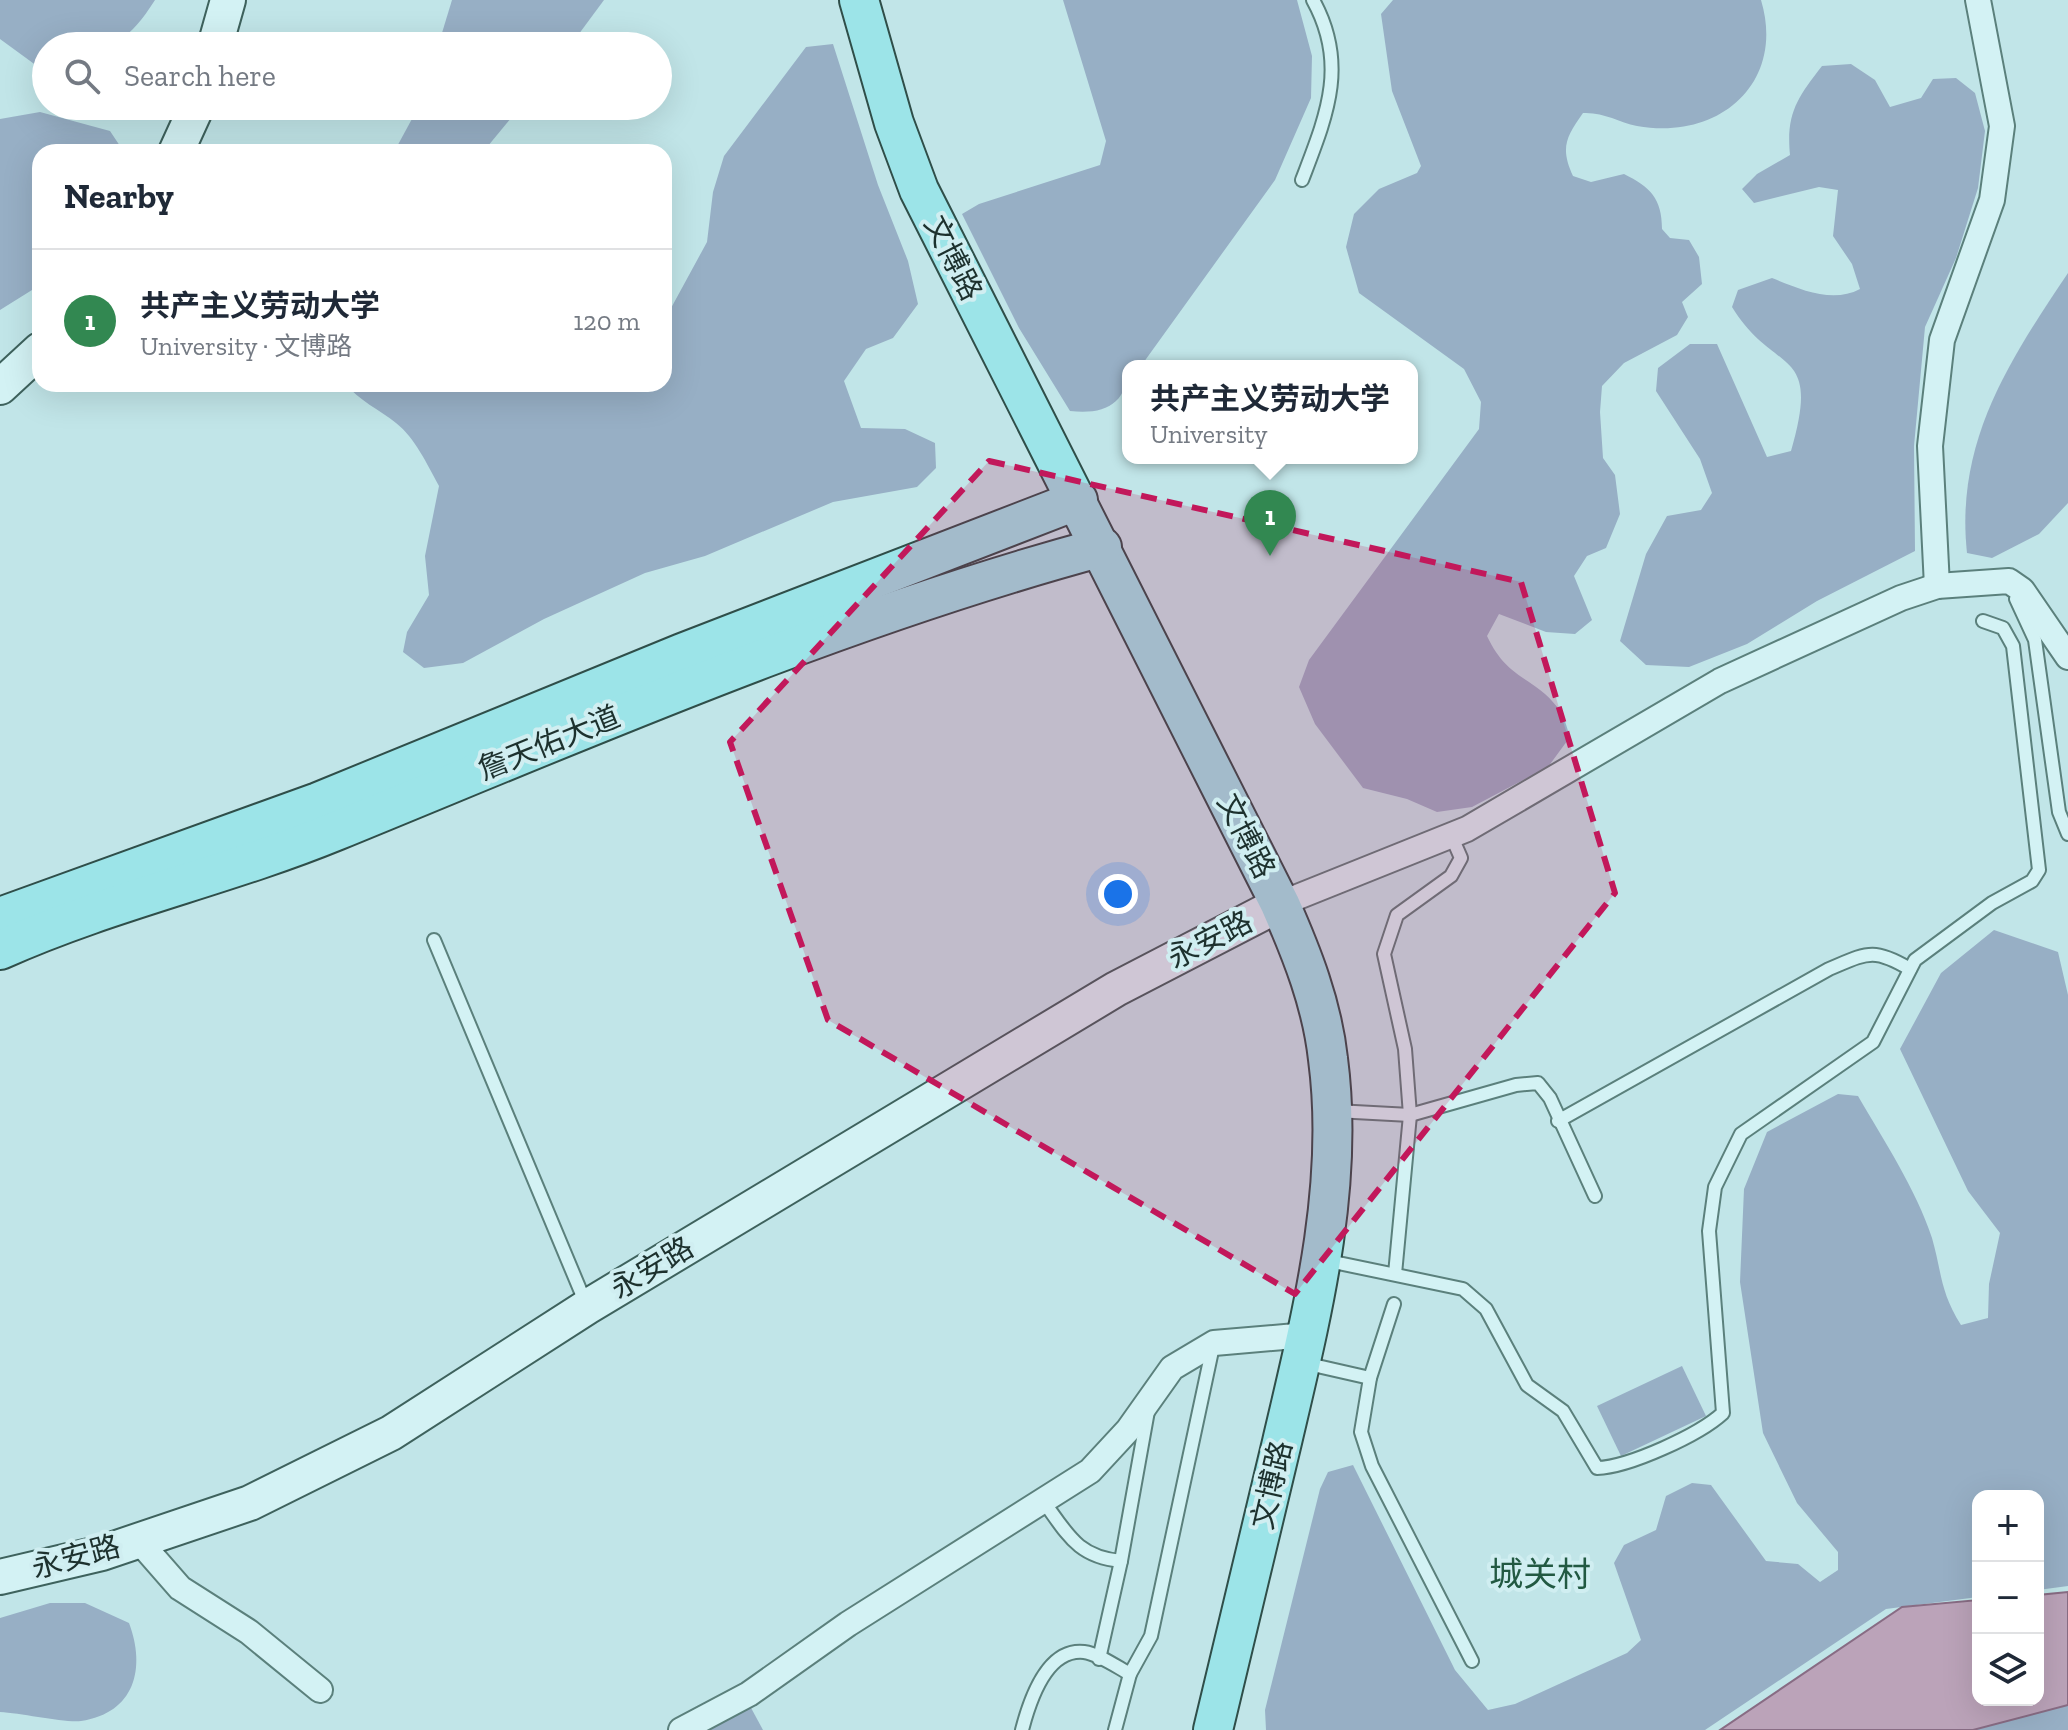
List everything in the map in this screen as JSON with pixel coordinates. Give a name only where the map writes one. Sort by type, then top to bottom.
[{"type":"main road","name":"文博路","points":[[859,0],[894,123],[919,190],[1280,904],[1301,951],[1320,1011],[1329,1061],[1331,1111],[1321,1259],[1304,1348],[1213,1730]]},
{"type":"main road","name":"詹天佑大道","points":[[0,917],[318,802],[682,653],[1078,500]]},
{"type":"main road","name":"詹天佑大道","points":[[0,950],[48,928],[333,832],[689,687],[992,577],[1102,547]]},
{"type":"street","points":[[219,32],[228,0]]},
{"type":"street","points":[[1937,586],[1930,446],[1942,340],[1992,200],[2002,126],[1978,0]]},
{"type":"street","points":[[180,144],[191,120]]},
{"type":"street","points":[[0,387],[32,357]]},
{"type":"street","points":[[1280,904],[1451,835],[1720,681],[1901,598],[1937,586],[2009,581],[2022,590],[2068,657]]},
{"type":"street","name":"永安路","points":[[0,1577],[138,1540],[250,1503],[391,1433],[587,1307],[1116,989],[1280,904]]},
{"type":"street","points":[[681,1730],[749,1694],[848,1624],[1090,1471],[1128,1430],[1172,1368],[1214,1343],[1304,1348]]},
{"type":"street","points":[[138,1540],[180,1588],[249,1632],[320,1690]]},
{"type":"lane","points":[[1302,180],[1323,126],[1334,71],[1313,0]]},
{"type":"lane","points":[[2009,581],[2035,640],[2059,812],[2068,834]]},
{"type":"lane","points":[[1321,1259],[1463,1289],[1486,1309],[1527,1385],[1563,1411],[1597,1468],[1611,1467],[1648,1453],[1713,1422],[1723,1413],[1709,1231],[1715,1187],[1741,1134],[1873,1042],[1915,960],[1992,903],[2032,881],[2039,870],[2013,646],[2003,628],[1983,621]]},
{"type":"lane","points":[[1395,1274],[1410,1115],[1405,1049],[1384,954],[1397,915],[1451,876],[1461,858],[1451,835]]},
{"type":"lane","points":[[434,940],[587,1307]]},
{"type":"lane","points":[[1558,1121],[1829,969],[1869,952],[1883,953],[1910,969]]},
{"type":"lane","points":[[1331,1111],[1410,1115],[1516,1085],[1538,1083],[1550,1098],[1595,1196]]},
{"type":"lane","points":[[1394,1304],[1370,1378],[1361,1432],[1365,1448],[1472,1661]]},
{"type":"lane","points":[[1115,1730],[1130,1674],[1151,1636],[1214,1343]]},
{"type":"lane","points":[[1304,1348],[1370,1378]]},
{"type":"lane","points":[[1099,1659],[1121,1561],[1150,1395]]},
{"type":"lane","points":[[1044,1502],[1084,1551],[1099,1559],[1121,1561]]},
{"type":"lane","points":[[1022,1730],[1037,1685],[1050,1668],[1069,1655],[1085,1652],[1130,1674]]},
{"type":"highlighted area","points":[[989,461],[1521,582],[1615,893],[1295,1294],[828,1020],[730,742]]},
{"type":"shaded area","points":[[0,0],[155,0],[130,32],[32,32],[32,62],[0,39]]},
{"type":"shaded area","points":[[452,0],[604,0],[580,32],[442,32]]},
{"type":"shaded area","points":[[1063,0],[1297,0],[1312,56],[1311,98],[1275,180],[1145,360],[1122,360],[1122,393],[1119,398],[1104,409],[1070,411],[1019,328],[962,214],[979,204],[1100,165],[1106,141]]},
{"type":"shaded area","points":[[1393,0],[1761,0],[1766,30],[1764,57],[1754,80],[1739,100],[1719,115],[1694,124],[1667,128],[1637,126],[1583,113],[1569,136],[1566,150],[1573,176],[1591,182],[1624,174],[1647,189],[1660,209],[1662,229],[1670,238],[1689,240],[1699,257],[1702,284],[1682,302],[1688,317],[1677,335],[1624,363],[1602,386],[1603,458],[1615,475],[1620,514],[1606,548],[1587,556],[1574,576],[1592,620],[1575,634],[1546,632],[1499,614],[1487,636],[1504,662],[1558,708],[1570,737],[1548,767],[1472,807],[1437,812],[1407,799],[1363,788],[1315,724],[1299,687],[1309,660],[1479,429],[1481,402],[1464,369],[1359,293],[1346,247],[1354,214],[1379,189],[1417,173],[1421,166],[1392,91],[1381,14]]},
{"type":"shaded area","points":[[833,44],[878,185],[908,261],[918,304],[893,338],[866,349],[844,381],[861,428],[905,429],[935,443],[936,468],[917,487],[833,502],[705,556],[645,573],[544,619],[463,663],[424,668],[403,652],[407,632],[429,595],[425,556],[439,486],[403,429],[354,392],[672,392],[672,306],[707,242],[713,192],[724,156],[806,47]]},
{"type":"shaded area","points":[[1851,64],[1875,80],[1890,107],[1921,98],[1933,79],[1956,78],[1975,93],[1985,131],[1978,188],[1956,258],[1925,327],[1914,446],[1915,551],[1817,601],[1747,644],[1689,667],[1646,665],[1620,641],[1646,554],[1667,516],[1701,510],[1712,493],[1700,459],[1656,391],[1658,368],[1690,344],[1717,344],[1767,457],[1791,451],[1801,393],[1797,377],[1789,365],[1748,329],[1732,307],[1738,290],[1772,278],[1827,295],[1860,289],[1852,264],[1833,236],[1838,190],[1819,187],[1754,203],[1742,189],[1757,174],[1790,155],[1790,128],[1795,107],[1822,66]]},
{"type":"shaded area","points":[[32,113],[32,120],[69,120],[110,131],[119,144],[32,144],[32,290],[0,310],[0,119]]},
{"type":"shaded area","points":[[411,120],[509,120],[490,144],[398,144]]},
{"type":"shaded area","points":[[2068,273],[2068,503],[2039,534],[1992,558],[1967,553],[1965,513],[1969,475],[1978,439],[2007,371]]},
{"type":"shaded area","points":[[1994,930],[2058,952],[2068,995],[2068,1586],[2044,1589],[2044,1490],[1972,1490],[1972,1598],[1886,1609],[1705,1730],[1266,1730],[1265,1710],[1320,1489],[1328,1472],[1353,1465],[1455,1670],[1488,1710],[1515,1704],[1627,1653],[1641,1640],[1614,1563],[1624,1545],[1656,1530],[1666,1496],[1692,1483],[1711,1485],[1766,1561],[1798,1564],[1820,1582],[1838,1570],[1838,1552],[1797,1503],[1763,1433],[1740,1282],[1744,1189],[1767,1132],[1838,1094],[1858,1096],[1917,1201],[1932,1238],[1945,1292],[1961,1325],[1988,1318],[1989,1284],[2000,1233],[1968,1191],[1900,1049],[1941,973]]},
{"type":"shaded area","points":[[1682,1366],[1706,1416],[1621,1456],[1597,1406]]},
{"type":"shaded area","points":[[2068,1592],[2068,1705],[1973,1730],[1720,1730],[1902,1607],[1972,1601],[1972,1706],[2044,1706],[2044,1594]]},
{"type":"shaded area","points":[[50,1603],[85,1603],[129,1623],[134,1640],[136,1672],[132,1686],[114,1709],[81,1721],[0,1712],[0,1618]]},
{"type":"shaded area","points":[[2068,1705],[2068,1730],[1973,1730]]},
{"type":"shaded area","points":[[750,1706],[763,1730],[703,1730]]},
{"type":"place","name":"共产主义劳动大学","points":[[1270,556]]},
{"type":"district","name":"城关村","points":[[1540,1574]]}]
